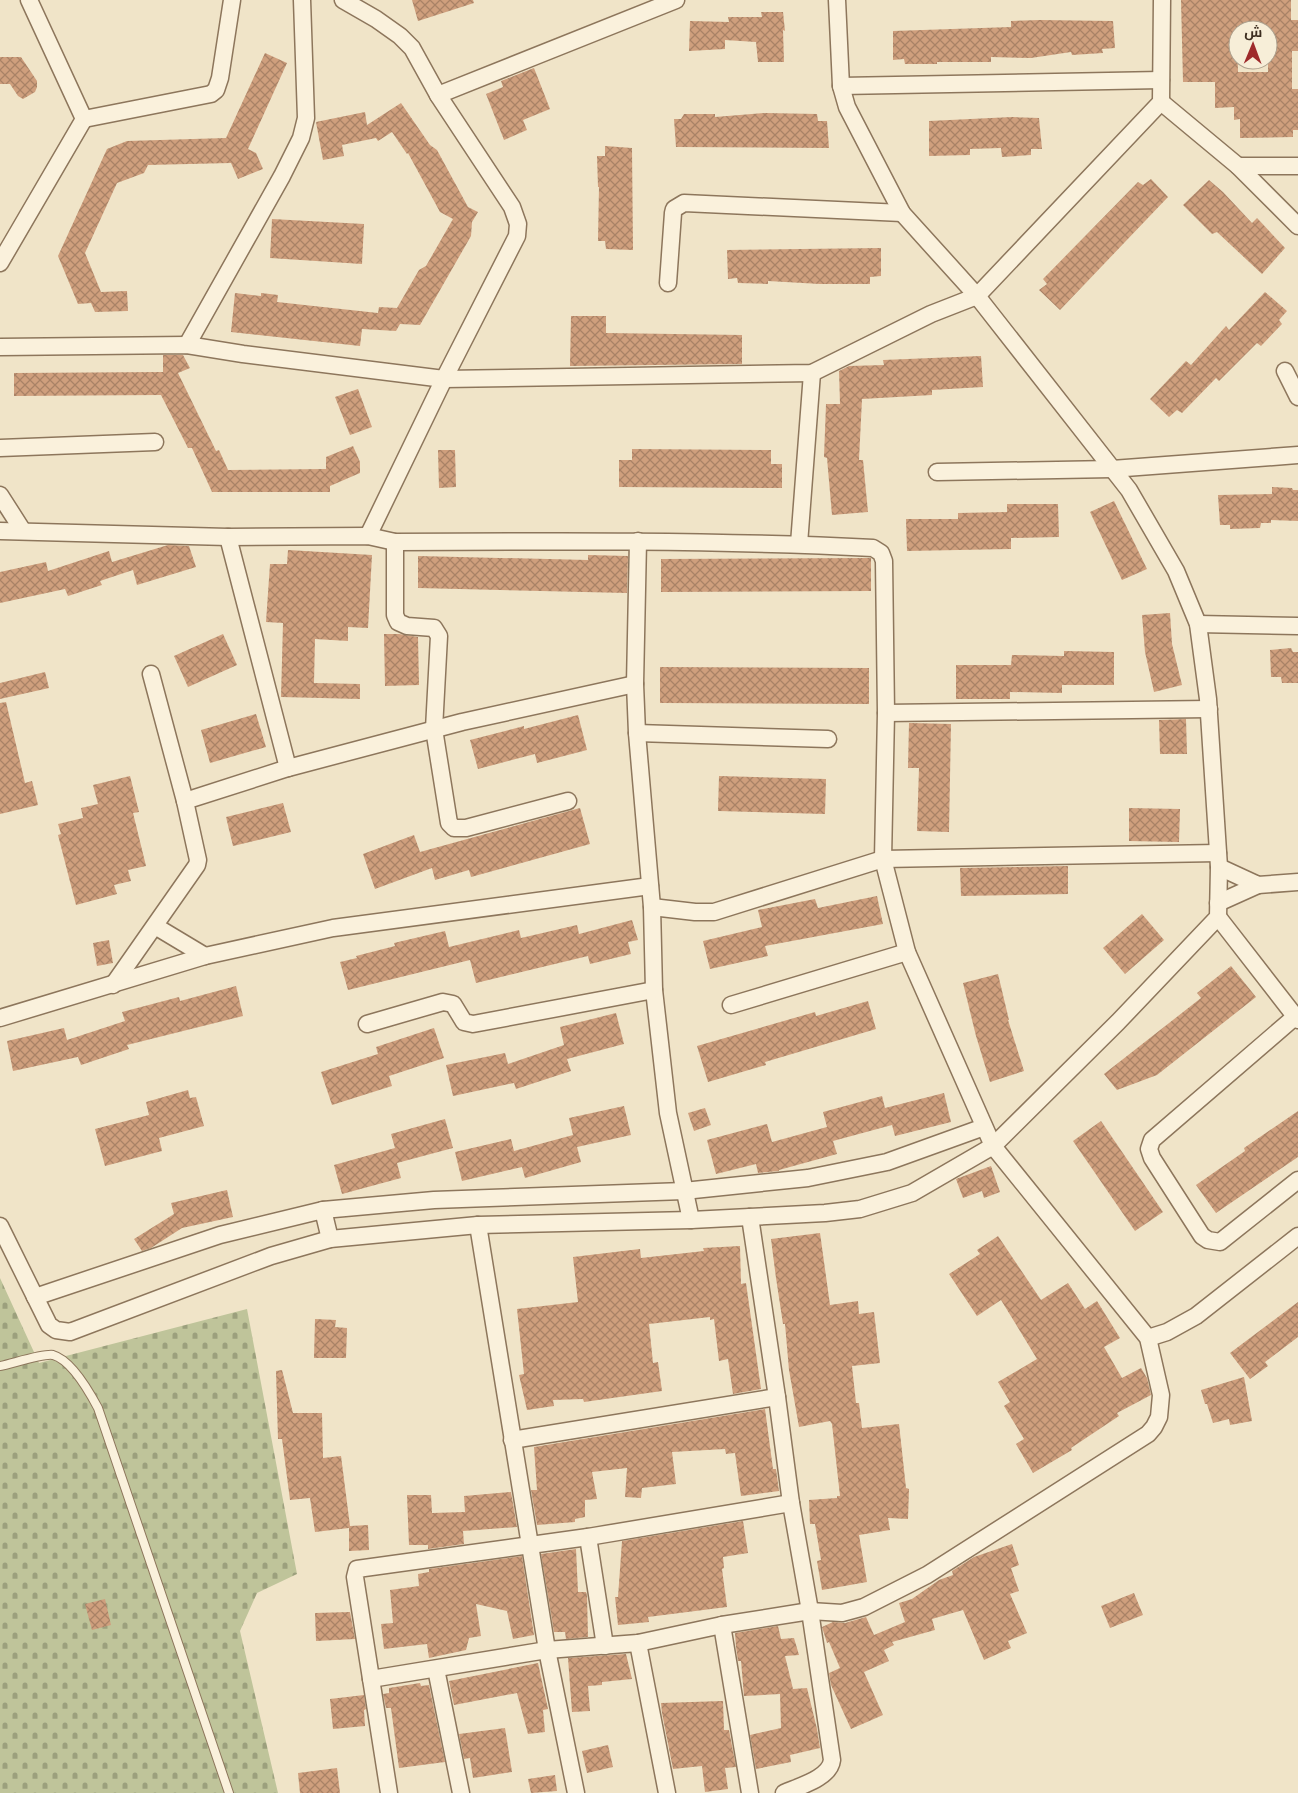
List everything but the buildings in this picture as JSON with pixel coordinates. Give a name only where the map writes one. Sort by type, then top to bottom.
[{"type":"street","points":[[29,0],[84,119]]},
{"type":"street","points":[[0,263],[84,119],[211,94],[216,90],[220,78],[232,0]]},
{"type":"street","points":[[187,345],[282,176],[301,138],[306,118],[302,0]]},
{"type":"street","points":[[343,0],[376,19],[400,36],[412,48],[438,94],[512,207],[518,224],[517,236],[444,379],[368,536]]},
{"type":"street","points":[[438,94],[676,0]]},
{"type":"street","points":[[837,0],[841,86],[847,107],[902,213],[977,296],[1129,490],[1176,571],[1198,624],[1209,709],[1218,860],[1218,910],[1297,1018],[1152,1140],[1149,1149],[1152,1158],[1202,1236],[1216,1242],[1220,1242],[1298,1180]]},
{"type":"street","points":[[0,347],[187,345],[243,354],[444,379],[812,373],[931,314],[977,296],[1161,102],[1162,0]]},
{"type":"street","points":[[841,86],[1161,80]]},
{"type":"street","points":[[1161,102],[1238,166],[1298,226]]},
{"type":"street","points":[[1238,166],[1298,166]]},
{"type":"street","points":[[668,283],[672,213],[674,208],[684,204],[902,213]]},
{"type":"street","points":[[1285,371],[1298,397]]},
{"type":"street","points":[[799,544],[812,373]]},
{"type":"street","points":[[0,448],[155,442]]},
{"type":"street","points":[[937,472],[1112,469],[1298,455]]},
{"type":"street","points":[[0,495],[23,531]]},
{"type":"street","points":[[0,531],[228,537],[368,536],[395,542],[638,541],[799,544],[873,548],[881,553],[884,561],[886,713],[883,859],[907,952],[993,1146],[1148,1338],[1161,1396],[1159,1417],[1148,1434],[927,1575],[864,1607],[842,1613],[810,1611],[722,1625],[638,1643],[547,1650],[371,1679]]},
{"type":"street","points":[[228,537],[288,768]]},
{"type":"street","points":[[638,541],[635,684],[637,733],[652,907],[654,990],[668,1113],[691,1220]]},
{"type":"street","points":[[395,542],[395,615],[398,622],[407,626],[434,628],[439,636],[434,729],[449,823],[454,828],[466,828],[568,801]]},
{"type":"street","points":[[1198,624],[1298,626]]},
{"type":"street","points":[[113,985],[197,865],[198,860],[185,801],[151,674]]},
{"type":"street","points":[[185,801],[288,768],[434,729],[635,684]]},
{"type":"street","points":[[886,713],[1209,709]]},
{"type":"street","points":[[637,733],[828,739]]},
{"type":"street","points":[[652,907],[695,912],[714,912],[883,859],[1218,860],[1258,885]]},
{"type":"street","points":[[0,1226],[48,1324],[56,1330],[70,1332],[271,1256],[330,1239],[478,1225],[750,1217],[860,1209],[884,1203],[912,1193],[993,1146],[1118,1022],[1218,910],[1258,885],[1298,882]]},
{"type":"street","points":[[0,1018],[205,956],[333,928],[650,886]]},
{"type":"street","points":[[155,926],[205,956]]},
{"type":"street","points":[[731,1005],[907,952]]},
{"type":"street","points":[[367,1024],[443,1002],[453,1004],[464,1022],[473,1024],[654,990]]},
{"type":"street","points":[[35,1297],[220,1235],[323,1210],[434,1200],[684,1191],[808,1178],[887,1162],[984,1127]]},
{"type":"street","points":[[323,1210],[330,1239]]},
{"type":"street","points":[[750,1217],[791,1503],[810,1611],[830,1744],[831,1767],[826,1774],[784,1793]]},
{"type":"street","points":[[478,1225],[547,1650],[576,1793]]},
{"type":"street","points":[[1148,1338],[1167,1332],[1196,1316],[1298,1236]]},
{"type":"street","points":[[512,1440],[777,1397]]},
{"type":"street","points":[[389,1793],[355,1577],[357,1569],[530,1546],[791,1503]]},
{"type":"street","points":[[588,1537],[605,1646]]},
{"type":"street","points":[[722,1625],[750,1793]]},
{"type":"street","points":[[638,1643],[666,1793]]},
{"type":"street","points":[[436,1669],[461,1793]]},
{"type":"lane","points":[[0,1366],[45,1355],[54,1356],[79,1377],[88,1389],[98,1408],[229,1793]]},
{"type":"green space","points":[[0,1278],[39,1363],[247,1309],[297,1574],[257,1593],[240,1631],[278,1793],[0,1793]]}]
